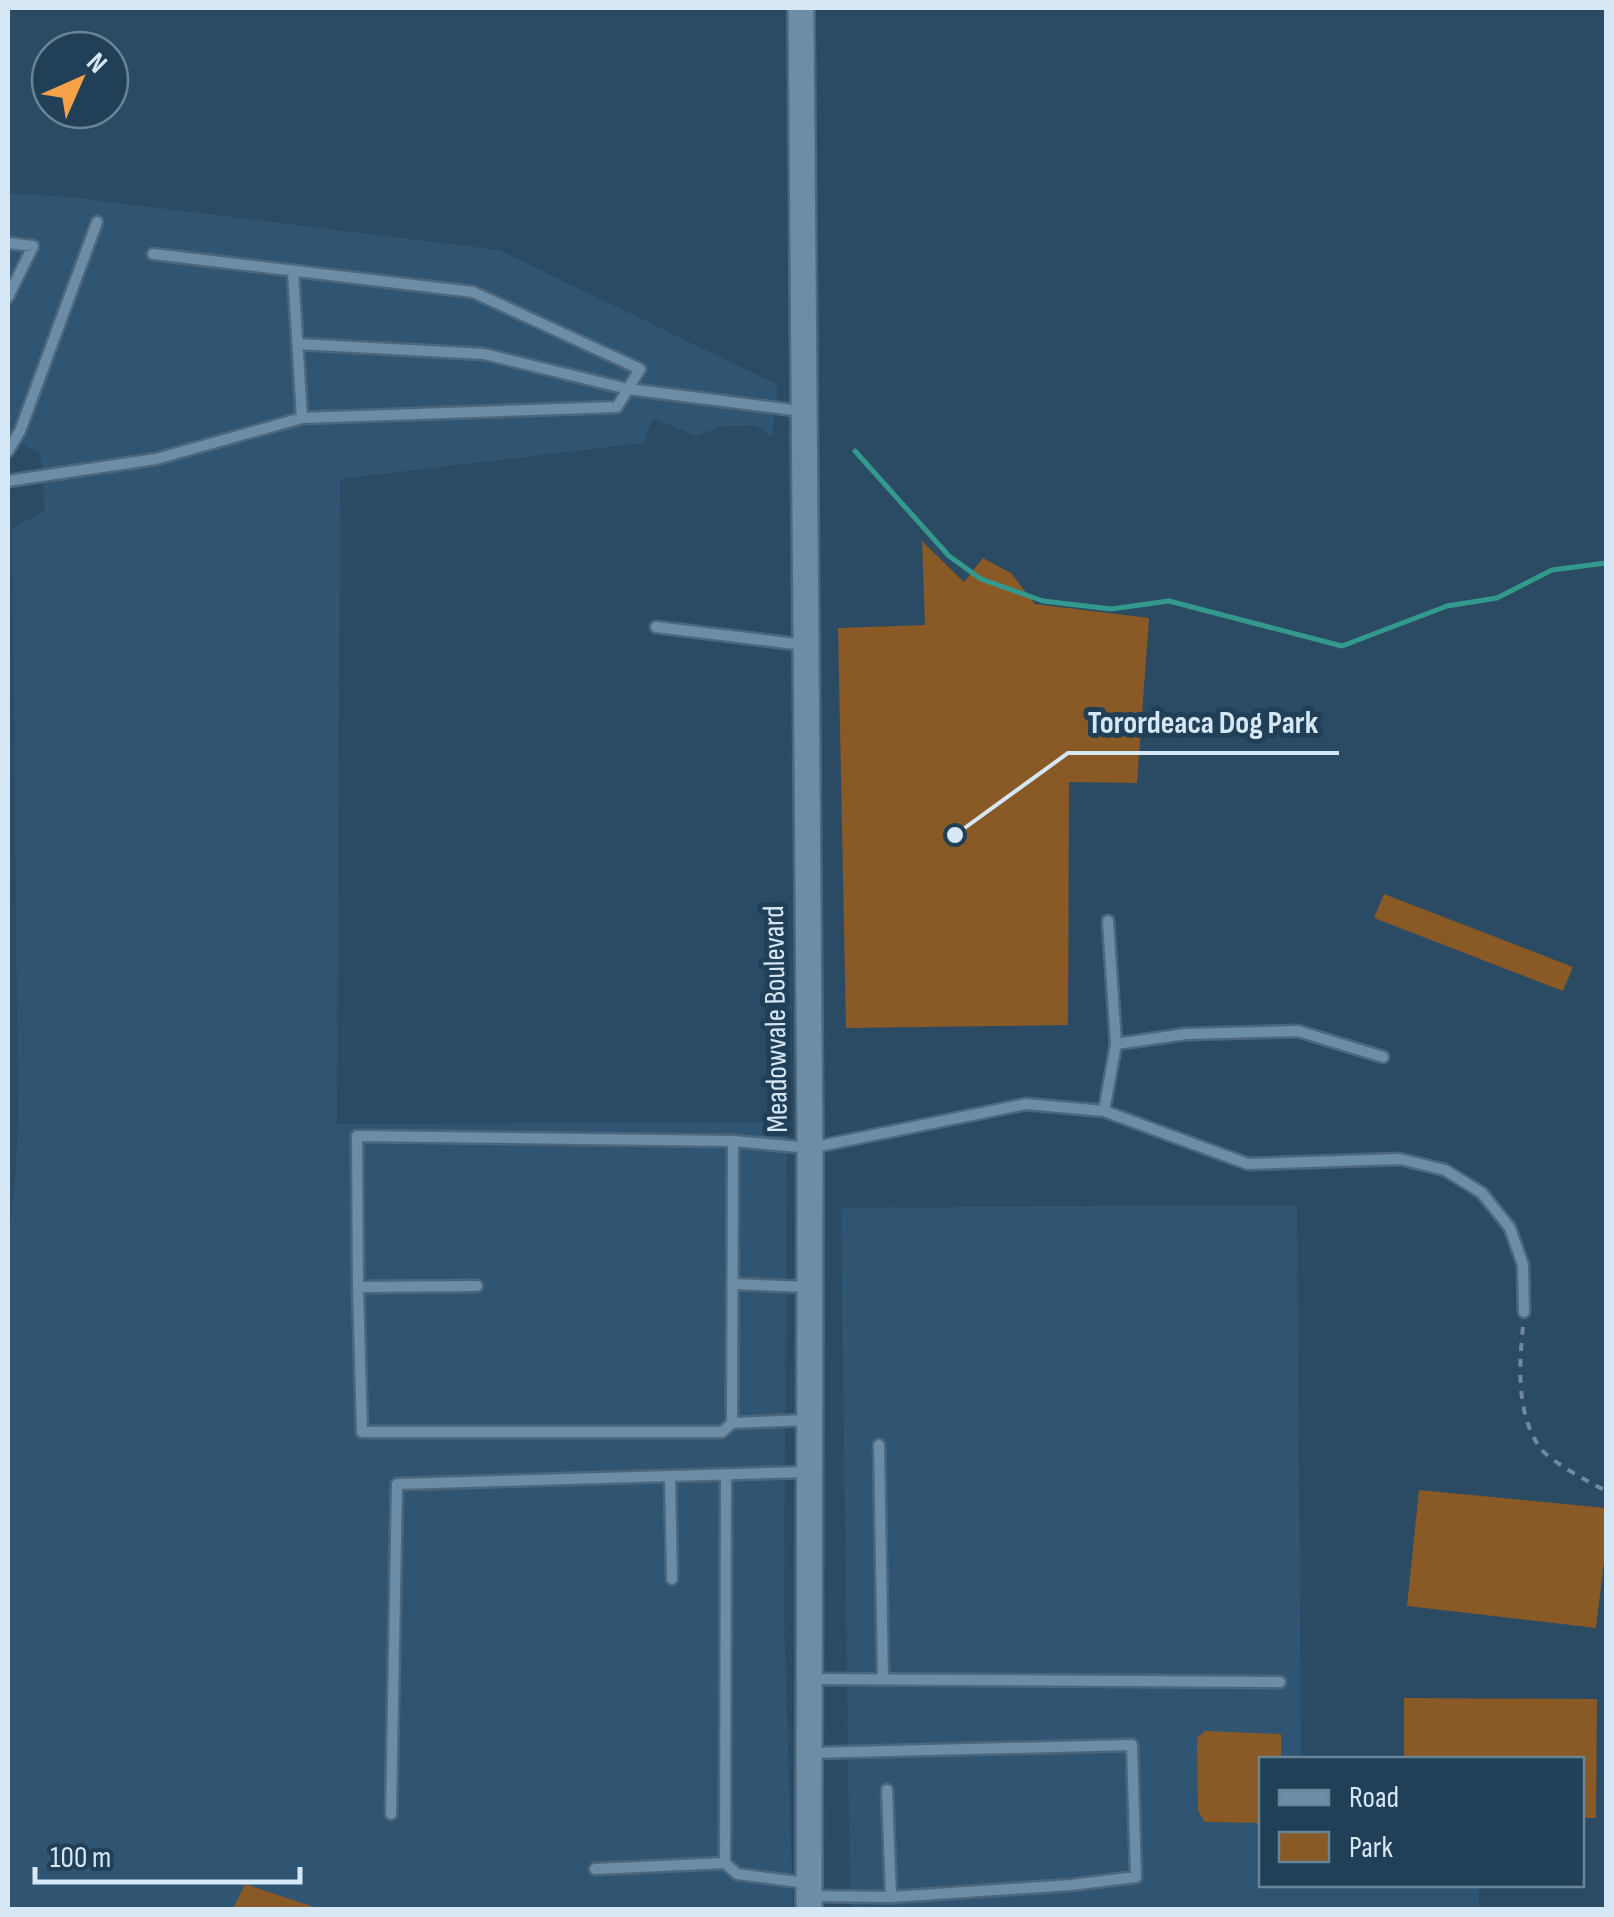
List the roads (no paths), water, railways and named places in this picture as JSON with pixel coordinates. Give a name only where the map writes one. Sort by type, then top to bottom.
[{"type":"main road","name":"Meadowvale Boulevard","points":[[801,8],[810,1148],[809,1896]]},
{"type":"lane","points":[[8,451],[20,431],[96,222]]},
{"type":"lane","points":[[8,243],[33,246],[8,296]]},
{"type":"lane","points":[[8,481],[156,460],[302,418],[617,407],[640,368],[473,292],[153,254]]},
{"type":"lane","points":[[293,272],[302,418]]},
{"type":"lane","points":[[298,344],[484,354],[628,389],[803,412]]},
{"type":"lane","points":[[656,627],[805,646]]},
{"type":"lane","points":[[1104,1111],[1116,1044],[1108,921]]},
{"type":"lane","points":[[1116,1044],[1186,1034],[1298,1031],[1383,1057]]},
{"type":"lane","points":[[809,1420],[732,1422],[722,1432],[362,1432],[357,1136],[733,1141],[810,1148],[1026,1104],[1104,1111],[1248,1164],[1400,1158],[1445,1170],[1482,1194],[1510,1228],[1523,1266],[1524,1312]]},
{"type":"lane","points":[[732,1422],[733,1141]]},
{"type":"lane","points":[[734,1284],[810,1287]]},
{"type":"lane","points":[[358,1287],[478,1286]]},
{"type":"lane","points":[[878,1446],[884,1680]]},
{"type":"lane","points":[[391,1814],[396,1484],[810,1472]]},
{"type":"lane","points":[[725,1864],[726,1475]]},
{"type":"lane","points":[[670,1476],[672,1579]]},
{"type":"lane","points":[[809,1679],[1280,1682]]},
{"type":"lane","points":[[595,1868],[725,1864],[737,1874],[809,1896],[891,1896],[1071,1886],[1136,1877],[1132,1745],[809,1754]]},
{"type":"lane","points":[[887,1790],[891,1896]]},
{"type":"waterway","points":[[855,451],[949,556],[981,579],[1043,601],[1111,609],[1169,601],[1342,646],[1447,606],[1497,598],[1552,570],[1606,563]]},
{"type":"place","name":"Torordeaca Dog Park","points":[[955,835]]}]
